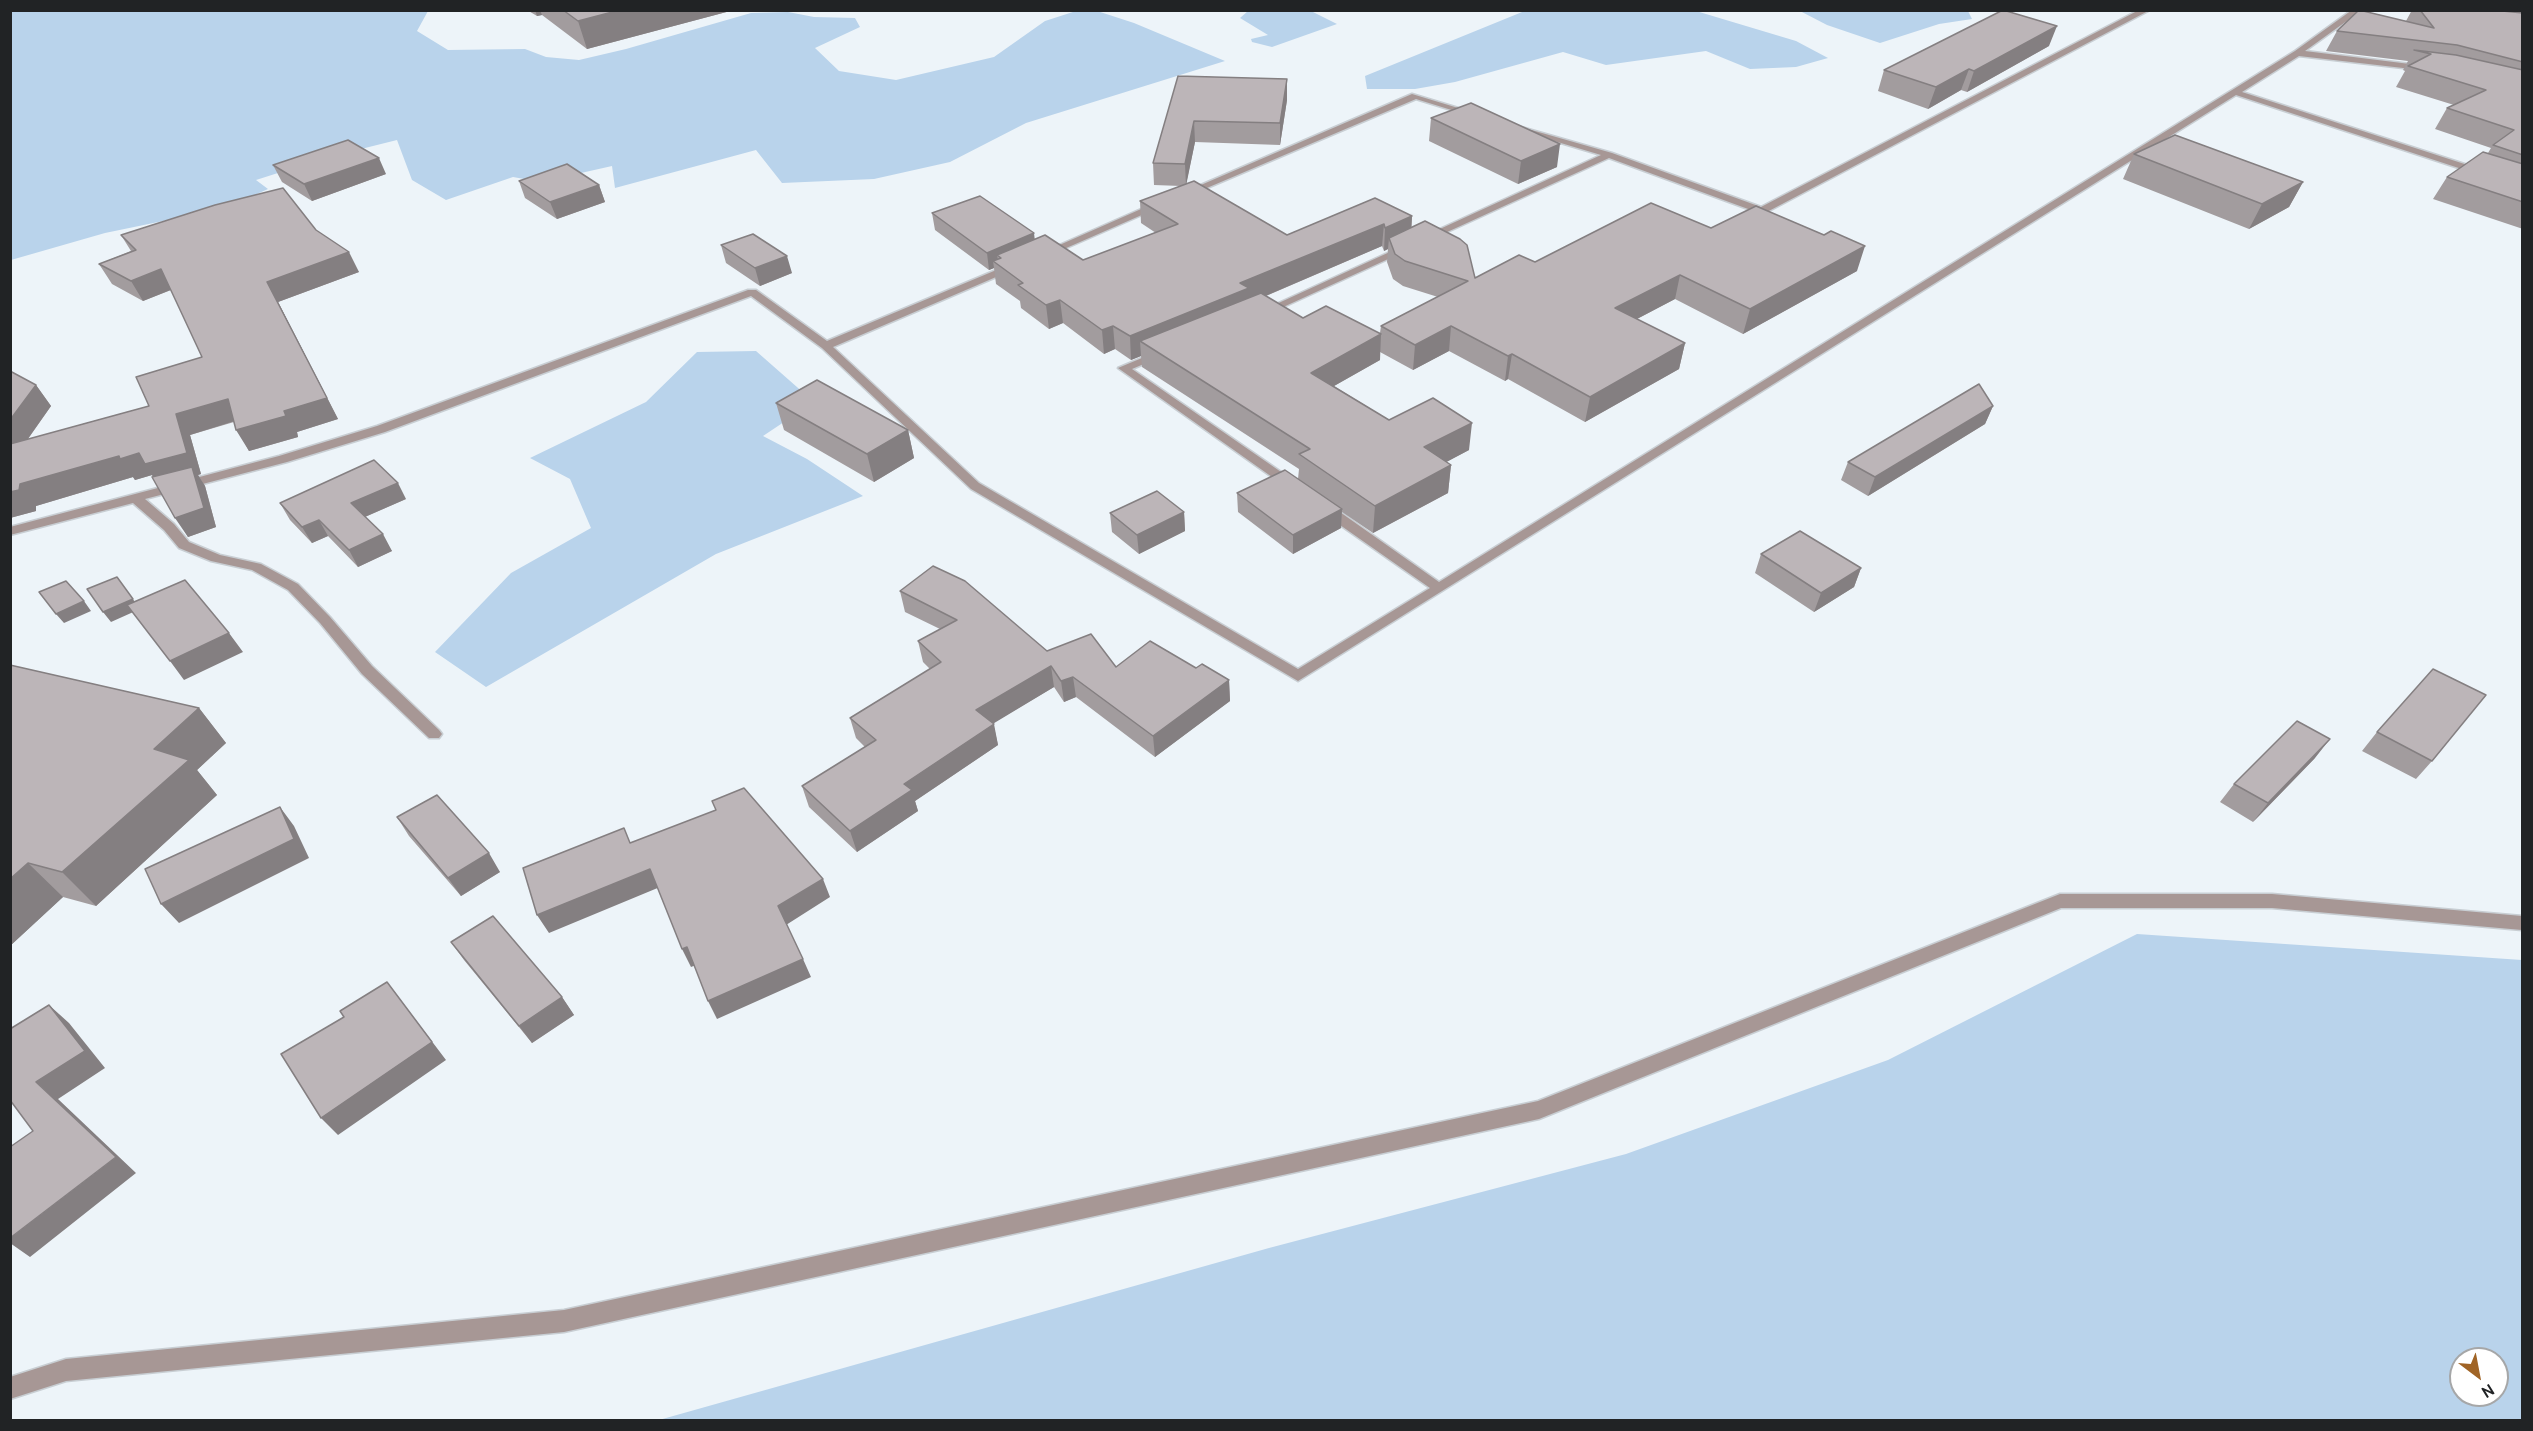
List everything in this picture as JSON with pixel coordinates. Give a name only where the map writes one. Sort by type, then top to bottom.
[{"type":"street","points":[[1506,124],[1609,155],[1762,211],[2146,10]]},
{"type":"street","points":[[10,531],[283,459],[381,429],[752,292],[826,346],[975,486],[1298,676],[2298,53],[2358,10]]},
{"type":"street","points":[[2298,53],[2434,69]]},
{"type":"street","points":[[2235,92],[2489,174]]},
{"type":"street","points":[[1175,198],[1415,96],[1484,117]]},
{"type":"street","points":[[1254,316],[1609,155]]},
{"type":"street","points":[[1033,258],[1164,202]]},
{"type":"street","points":[[826,346],[1022,263]]},
{"type":"street","points":[[1167,351],[1124,368],[1300,491]]},
{"type":"street","points":[[135,498],[169,527],[184,545],[216,558],[256,567],[293,586],[326,620],[367,670],[434,734]]},
{"type":"street","points":[[1310,498],[1438,587]]},
{"type":"street","points":[[10,1388],[66,1370],[564,1321],[1539,1110],[2060,901],[2272,902],[2523,923]]},
{"type":"water","points":[[1094,10],[1134,23],[1225,61],[1026,123],[950,162],[874,179],[782,183],[756,150],[615,188],[612,166],[541,182],[513,177],[446,200],[412,180],[397,140],[325,158],[256,180],[268,189],[226,208],[105,233],[11,260],[11,11],[428,11],[417,31],[448,50],[525,49],[546,57],[579,60],[751,13],[788,12],[814,17],[855,18],[860,27],[815,48],[839,71],[896,80],[994,57],[1045,21],[1076,11]]},
{"type":"water","points":[[1527,10],[1696,11],[1796,41],[1828,58],[1796,67],[1750,69],[1706,51],[1606,65],[1563,52],[1455,82],[1415,89],[1367,89],[1365,76]]},
{"type":"water","points":[[1248,11],[1311,11],[1337,24],[1272,47],[1252,42],[1251,39],[1268,35],[1240,18]]},
{"type":"water","points":[[1800,11],[1968,11],[1972,19],[1939,24],[1880,43],[1827,25]]},
{"type":"water","points":[[756,351],[814,402],[763,436],[807,459],[863,496],[716,554],[486,687],[435,652],[511,573],[591,528],[570,479],[530,458],[646,402],[697,352]]},
{"type":"water","points":[[2137,934],[2522,960],[2522,1420],[659,1420],[1269,1248],[1626,1154],[1888,1060]]},
{"type":"building","points":[[563,10],[620,10],[578,21]]},
{"type":"building","points":[[2003,10],[2057,26],[1974,71],[1969,69],[1936,87],[1884,70]]},
{"type":"building","points":[[2359,10],[2434,28],[2420,10],[2492,10],[2523,13],[2523,62],[2457,45],[2337,31]]},
{"type":"building","points":[[2414,50],[2456,55],[2523,70],[2523,155],[2493,145],[2514,130],[2447,108],[2486,90],[2408,66],[2431,54]]},
{"type":"building","points":[[1178,76],[1287,79],[1280,123],[1194,121],[1185,164],[1153,163]]},
{"type":"building","points":[[1471,103],[1560,144],[1521,161],[1431,118]]},
{"type":"building","points":[[2175,135],[2303,182],[2262,204],[2134,154]]},
{"type":"building","points":[[348,140],[379,158],[304,184],[273,165]]},
{"type":"building","points":[[2483,152],[2523,164],[2523,202],[2447,177]]},
{"type":"building","points":[[567,164],[599,185],[550,202],[519,181]]},
{"type":"building","points":[[1194,181],[1287,235],[1375,198],[1412,216],[1385,228],[1384,224],[1240,283],[1249,288],[1130,336],[1113,326],[1102,330],[1060,300],[1046,305],[1018,285],[1023,283],[993,261],[1001,258],[997,255],[1045,235],[1083,260],[1178,224],[1140,201]]},
{"type":"building","points":[[283,188],[316,230],[349,252],[267,282],[327,398],[284,411],[286,416],[236,430],[228,399],[176,414],[187,453],[145,464],[139,453],[120,459],[119,456],[20,484],[19,490],[10,492],[10,444],[149,406],[136,377],[202,357],[161,269],[131,281],[99,264],[136,250],[121,235],[215,205]]},
{"type":"building","points":[[980,196],[1034,233],[987,253],[932,213]]},
{"type":"building","points":[[1651,203],[1711,228],[1756,206],[1824,235],[1831,231],[1865,246],[1750,309],[1680,275],[1615,308],[1685,343],[1590,397],[1512,354],[1508,356],[1451,326],[1415,345],[1381,326],[1468,281],[1405,261],[1395,254],[1389,238],[1425,221],[1467,245],[1475,278],[1519,255],[1535,262]]},
{"type":"building","points":[[753,234],[787,256],[755,268],[721,245]]},
{"type":"building","points":[[1261,293],[1303,318],[1326,306],[1381,334],[1311,373],[1389,420],[1433,398],[1472,423],[1424,447],[1451,465],[1375,506],[1299,454],[1310,449],[1140,341]]},
{"type":"building","points":[[10,371],[36,385],[10,420]]},
{"type":"building","points":[[817,380],[908,430],[867,454],[776,403]]},
{"type":"building","points":[[1979,384],[1993,406],[1875,477],[1848,462]]},
{"type":"building","points":[[374,460],[398,483],[351,503],[383,534],[349,550],[319,520],[302,527],[280,503]]},
{"type":"building","points":[[192,467],[204,508],[175,518],[152,477]]},
{"type":"building","points":[[1285,470],[1342,509],[1293,535],[1237,493]]},
{"type":"building","points":[[1157,491],[1184,512],[1137,535],[1110,513]]},
{"type":"building","points":[[1800,531],[1861,568],[1821,593],[1761,554]]},
{"type":"building","points":[[933,566],[965,581],[1047,651],[1091,634],[1116,667],[1150,641],[1196,668],[1202,664],[1229,680],[1153,736],[1073,677],[1061,681],[1051,666],[976,710],[994,724],[904,784],[912,790],[850,831],[802,786],[876,740],[850,718],[941,662],[918,641],[957,620],[900,591]]},
{"type":"building","points":[[117,577],[133,599],[103,612],[87,589]]},
{"type":"building","points":[[185,580],[229,633],[170,661],[127,605]]},
{"type":"building","points":[[66,581],[84,601],[56,614],[39,592]]},
{"type":"building","points":[[10,665],[199,708],[154,749],[189,760],[62,872],[28,863],[10,879]]},
{"type":"building","points":[[2433,669],[2486,695],[2432,761],[2377,732]]},
{"type":"building","points":[[2297,721],[2330,739],[2268,803],[2234,784]]},
{"type":"building","points":[[744,788],[823,879],[778,906],[803,959],[708,1001],[687,947],[682,949],[650,869],[537,915],[523,868],[624,828],[630,843],[716,810],[712,801]]},
{"type":"building","points":[[437,795],[489,853],[448,878],[397,817]]},
{"type":"building","points":[[280,807],[294,839],[161,904],[145,869]]},
{"type":"building","points":[[493,916],[562,997],[519,1026],[451,942]]},
{"type":"building","points":[[387,982],[432,1042],[321,1118],[281,1054],[344,1017],[340,1011]]},
{"type":"building","points":[[49,1005],[85,1051],[36,1082],[116,1157],[10,1238],[10,1147],[33,1131],[10,1100],[10,1029]]}]
